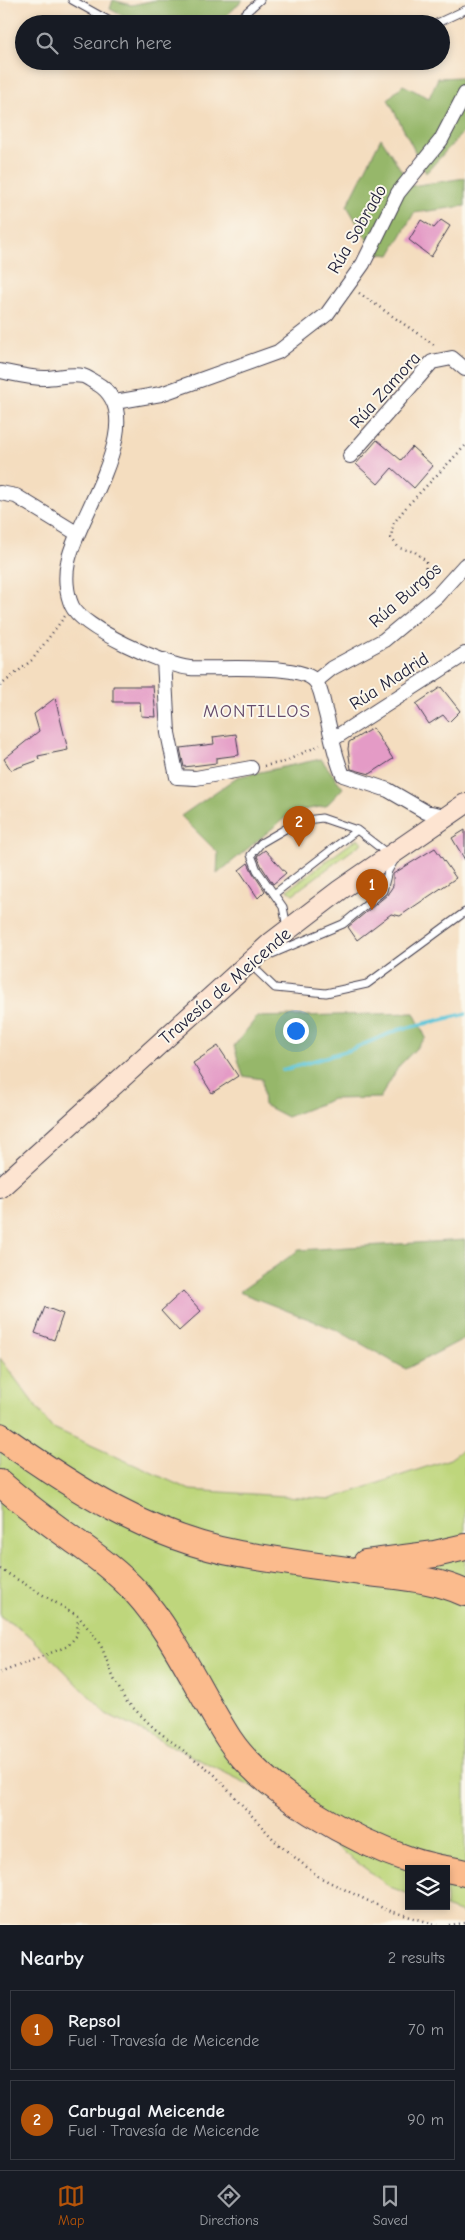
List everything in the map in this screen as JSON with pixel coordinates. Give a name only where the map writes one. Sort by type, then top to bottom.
[{"type":"highway","points":[[0,1436],[61,1479],[108,1506],[154,1527],[194,1542],[236,1553],[323,1567],[416,1578],[465,1593]]},
{"type":"highway","points":[[0,1483],[109,1567],[136,1592],[166,1634],[230,1741],[254,1768],[284,1793],[331,1826],[374,1846],[414,1862],[462,1866]]},
{"type":"highway","points":[[323,1567],[435,1554],[465,1547]]},
{"type":"main road","name":"Travesía de Meicende","points":[[0,1188],[288,930],[340,890],[465,804]]},
{"type":"street","name":"Rúa Sobrado","points":[[115,402],[160,394],[278,352],[327,314],[363,264],[398,194],[441,140],[465,94]]},
{"type":"street","points":[[452,358],[465,369]]},
{"type":"street","name":"Rúa Zamora","points":[[350,456],[432,362],[452,358]]},
{"type":"street","points":[[0,371],[44,378],[82,376],[103,387],[115,402],[116,432],[109,462],[68,560],[66,583],[72,607],[90,625],[128,645],[188,668],[239,668],[295,671],[307,674],[316,681],[322,696],[337,761],[343,775],[388,790],[426,812],[446,816]]},
{"type":"street","points":[[0,492],[16,496],[78,534]]},
{"type":"street","name":"Rúa Burgos","points":[[316,681],[332,668],[384,640],[424,607],[465,565]]},
{"type":"street","name":"Rúa Madrid","points":[[333,739],[465,654]]},
{"type":"street","points":[[164,660],[168,733],[177,776],[196,778],[251,768]]},
{"type":"street","points":[[409,801],[418,819],[421,834]]},
{"type":"lane","points":[[72,0],[99,15]]},
{"type":"lane","points":[[243,15],[260,0]]},
{"type":"lane","points":[[450,17],[465,10]]},
{"type":"lane","points":[[288,930],[283,907],[257,870],[250,855],[261,843],[299,821],[322,818],[357,830],[395,852],[383,891],[343,924],[249,963],[275,988],[326,993],[367,984],[465,912]]},
{"type":"lane","points":[[274,894],[357,830]]},
{"type":"path","name":"Rúa Zamora","points":[[348,285],[452,358]]},
{"type":"path","points":[[424,607],[426,562],[415,552],[399,548],[391,538],[393,524],[407,506],[465,446]]},
{"type":"path","points":[[0,686],[32,660],[72,607]]},
{"type":"path","points":[[251,768],[284,762],[333,739]]},
{"type":"path","points":[[0,1569],[78,1616],[100,1643],[114,1680],[126,1701],[155,1729],[213,1773],[277,1843],[319,1877],[386,1910],[438,1925]]},
{"type":"path","points":[[0,1673],[68,1646],[77,1635],[78,1616]]},
{"type":"path","points":[[449,1925],[465,1923]]},
{"type":"green space","points":[[113,0],[131,5],[156,0],[243,0],[227,15],[121,15],[110,9]]},
{"type":"green space","points":[[460,77],[465,95],[465,130],[426,173],[388,99],[403,85],[429,98],[438,78]]},
{"type":"green space","points":[[381,138],[411,186],[465,178],[465,206],[414,213],[390,255],[375,253],[347,206]]},
{"type":"green space","points":[[321,759],[343,788],[326,806],[292,812],[217,874],[218,853],[181,816],[237,777]]},
{"type":"green space","points":[[358,838],[362,843],[293,894],[287,890]]},
{"type":"green space","points":[[414,1013],[426,1038],[399,1066],[380,1098],[333,1099],[287,1117],[264,1105],[262,1079],[243,1076],[234,1046],[257,1017]]},
{"type":"green space","points":[[465,1240],[465,1338],[406,1369],[337,1330],[239,1292],[299,1250]]},
{"type":"green space","points":[[0,1358],[51,1427],[190,1490],[331,1499],[450,1459],[465,1448],[465,1914],[450,1909],[450,1865],[405,1865],[405,1893],[390,1887],[264,1792],[107,1714],[30,1636],[0,1616]]},
{"type":"building","points":[[421,220],[434,228],[441,220],[450,226],[431,257],[409,240]]},
{"type":"building","points":[[377,440],[401,460],[412,447],[433,466],[414,488],[392,468],[378,484],[356,464]]},
{"type":"building","points":[[113,686],[153,686],[156,717],[141,716],[140,702],[113,702]]},
{"type":"building","points":[[441,687],[460,711],[449,722],[443,715],[429,724],[416,704]]},
{"type":"building","points":[[55,698],[68,750],[38,756],[39,760],[11,770],[4,759],[39,731],[34,714]]},
{"type":"building","points":[[373,728],[393,759],[370,774],[351,769],[348,749],[349,742]]},
{"type":"building","points":[[236,734],[239,755],[216,758],[216,763],[184,767],[180,748],[214,744],[213,737]]},
{"type":"building","points":[[465,830],[465,860],[452,838]]},
{"type":"building","points":[[435,848],[456,878],[400,916],[391,914],[357,940],[348,927],[387,895],[393,886],[393,874]]},
{"type":"building","points":[[265,850],[286,873],[273,884],[257,856]]},
{"type":"building","points":[[248,863],[265,891],[258,898],[239,870]]},
{"type":"building","points":[[218,1046],[238,1076],[212,1093],[193,1063]]},
{"type":"building","points":[[183,1291],[201,1311],[179,1331],[161,1311]]},
{"type":"building","points":[[45,1307],[63,1314],[54,1340],[35,1333]]},
{"type":"waterway","points":[[283,1070],[350,1050],[398,1030],[465,1014]]},
{"type":"place","name":"Carbugal Meicende","points":[[299,847]]},
{"type":"place","name":"Repsol","points":[[372,910]]},
{"type":"district","name":"MONTILLOS","points":[[257,710]]}]
